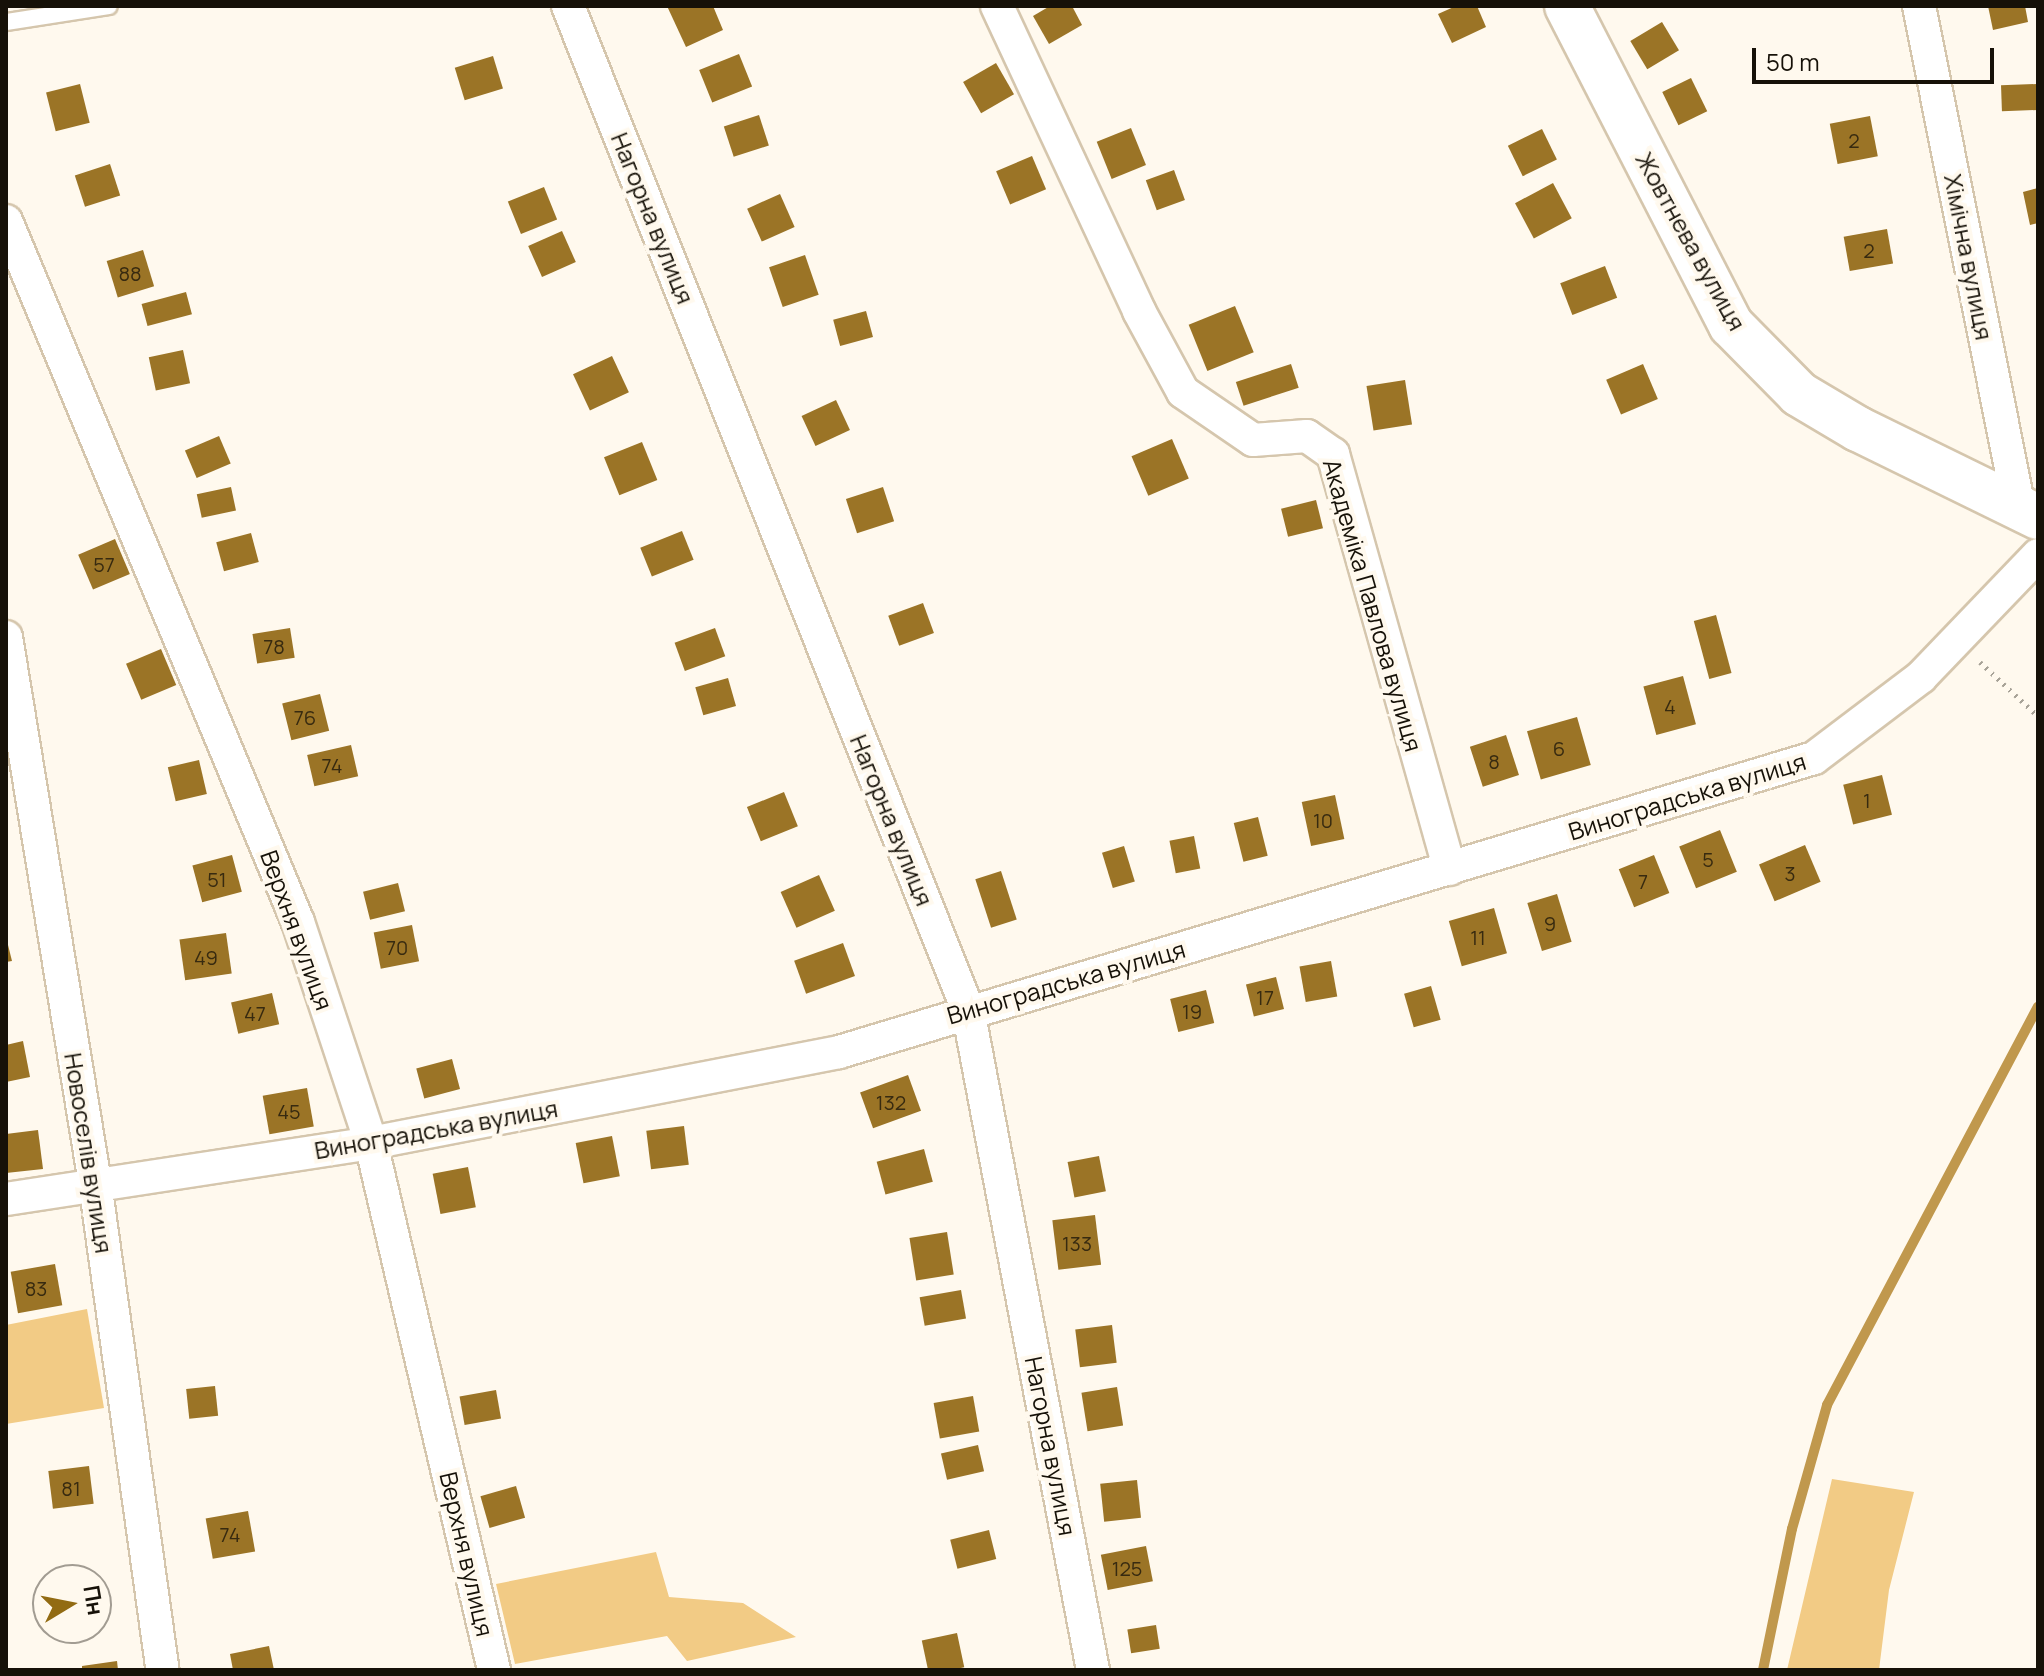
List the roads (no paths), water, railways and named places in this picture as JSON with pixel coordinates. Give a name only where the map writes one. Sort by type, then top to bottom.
[{"type":"main road","name":"Жовтнева вулиця","points":[[1567,6],[1731,325],[1799,394],[1858,429],[2028,512]]},
{"type":"street","name":"Нагорна вулиця","points":[[568,6],[968,1010],[1093,1670]]},
{"type":"street","name":"Академіка Павлова вулиця","points":[[997,6],[1139,311],[1183,392],[1253,440],[1307,436],[1333,454],[1450,869]]},
{"type":"street","name":"Хімічна вулиця","points":[[1919,6],[2028,512]]},
{"type":"street","name":"Верхня вулиця","points":[[6,221],[298,922],[371,1143],[494,1670]]},
{"type":"street","name":"Виноградська вулиця","points":[[6,1199],[371,1143],[839,1052],[968,1010],[1450,869],[1814,758],[1921,677],[2038,555]]},
{"type":"street","name":"Новоселів вулиця","points":[[6,637],[95,1183],[163,1670]]},
{"type":"lane","points":[[6,22],[109,6]]},
{"type":"waterway","points":[[1763,1670],[1792,1529],[1827,1405],[2038,1006]]}]
